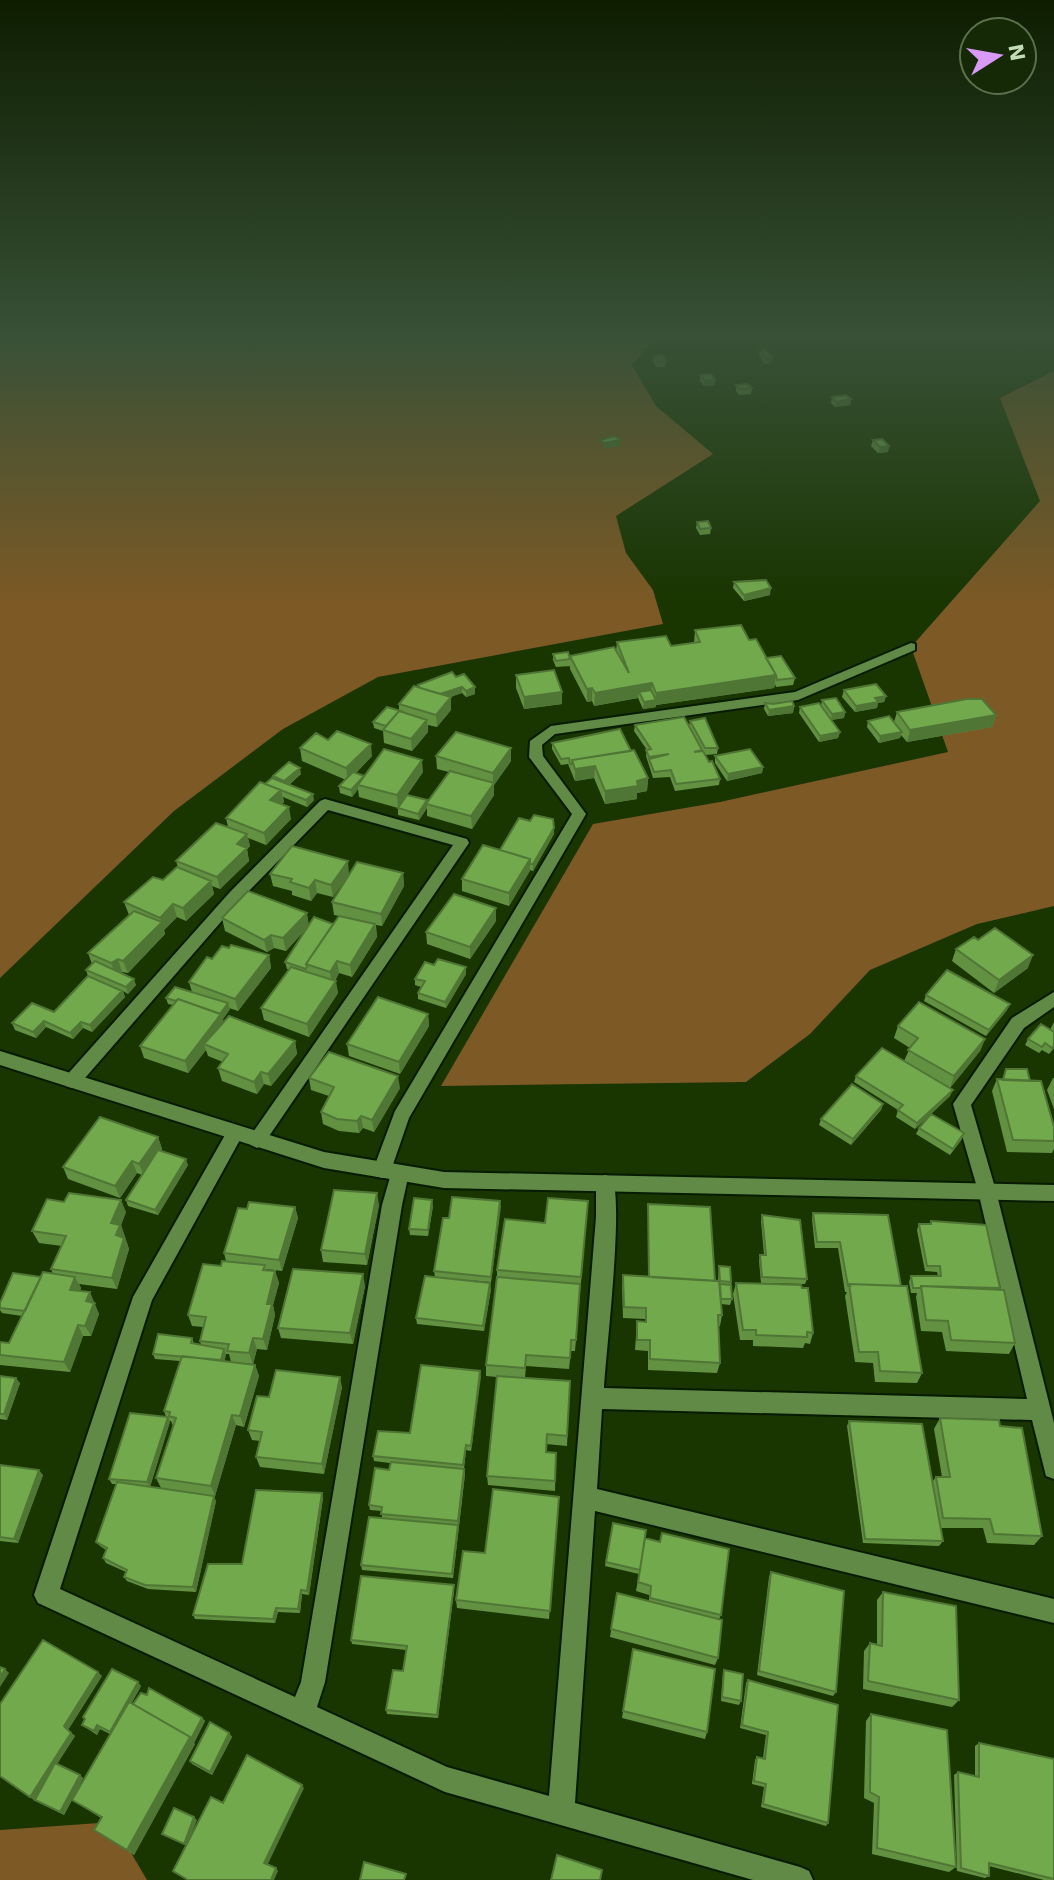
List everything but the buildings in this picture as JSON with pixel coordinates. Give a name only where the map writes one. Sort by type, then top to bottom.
[{"type":"street","points":[[302,1713],[313,1682],[389,1220],[391,1172],[401,1116],[579,814],[536,757],[535,744],[551,730],[798,696],[911,647]]},
{"type":"street","points":[[72,1081],[235,896],[325,804],[462,843],[246,1136],[143,1297],[46,1595],[445,1779],[800,1880]]},
{"type":"street","points":[[1054,998],[1018,1023],[962,1104],[987,1191],[1054,1468]]},
{"type":"street","points":[[0,1058],[324,1160],[444,1180],[1054,1193]]},
{"type":"street","points":[[561,1812],[606,1217],[605,1183]]},
{"type":"street","points":[[592,1398],[1040,1410]]},
{"type":"street","points":[[585,1497],[1054,1611]]},
{"type":"shaded area","points":[[0,426],[679,426],[713,454],[616,516],[626,553],[653,590],[663,624],[378,677],[283,729],[174,811],[0,978]]},
{"type":"shaded area","points":[[1011,426],[1054,426],[1054,906],[977,924],[870,970],[810,1034],[746,1082],[441,1086],[593,824],[720,802],[948,752],[911,647],[1040,501]]},
{"type":"shaded area","points":[[113,1822],[147,1880],[0,1880],[0,1830]]}]
